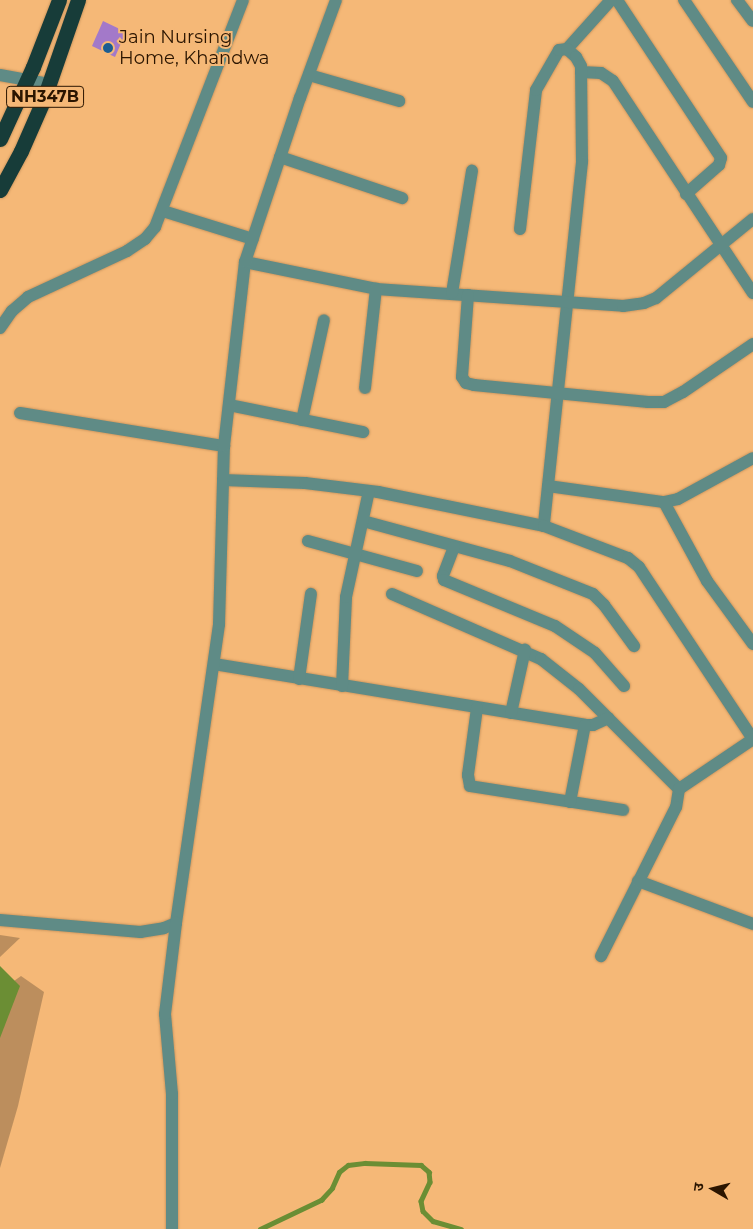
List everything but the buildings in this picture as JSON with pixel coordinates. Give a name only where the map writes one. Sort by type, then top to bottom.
[{"type":"highway","name":"NH347B","points":[[0,139],[27,80],[58,0]]},
{"type":"highway","name":"NH347B","points":[[0,190],[21,151],[50,84],[78,0]]},
{"type":"street","points":[[0,328],[12,311],[28,297],[127,251],[146,239],[163,211],[190,131],[243,0]]},
{"type":"street","points":[[172,1229],[172,1094],[165,1014],[176,922],[219,624],[224,446],[245,262],[336,0]]},
{"type":"street","points":[[520,229],[536,90],[559,50],[567,49],[611,0]]},
{"type":"street","points":[[617,0],[721,158],[719,165],[686,194]]},
{"type":"street","points":[[684,0],[753,102]]},
{"type":"street","points":[[737,0],[753,22]]},
{"type":"street","points":[[544,526],[582,162],[581,72],[579,60],[567,49]]},
{"type":"street","points":[[581,72],[601,73],[613,81],[753,294]]},
{"type":"street","points":[[0,75],[50,84]]},
{"type":"street","points":[[309,75],[399,101]]},
{"type":"street","points":[[280,157],[402,198]]},
{"type":"street","points":[[452,294],[472,171]]},
{"type":"street","points":[[163,211],[253,239]]},
{"type":"street","points":[[245,262],[376,289],[623,306],[644,303],[656,298],[753,219]]},
{"type":"street","points":[[365,388],[376,289]]},
{"type":"street","points":[[468,295],[462,367],[462,377],[466,383],[558,394],[664,402],[683,392],[753,344]]},
{"type":"street","points":[[302,420],[324,320]]},
{"type":"street","points":[[229,405],[364,432]]},
{"type":"street","points":[[20,414],[224,446]]},
{"type":"street","points":[[548,486],[664,502],[678,499],[753,458]]},
{"type":"street","points":[[224,480],[305,483],[369,491],[544,526],[628,558],[639,567],[753,739],[679,788],[676,807],[601,956]]},
{"type":"street","points":[[342,686],[346,597],[369,491]]},
{"type":"street","points":[[664,502],[707,581],[753,644]]},
{"type":"street","points":[[363,521],[510,561],[593,594],[604,605],[634,646]]},
{"type":"street","points":[[308,541],[417,571]]},
{"type":"street","points":[[454,547],[443,576],[444,580],[555,626],[595,653],[624,686]]},
{"type":"street","points":[[299,678],[311,594]]},
{"type":"street","points":[[392,594],[525,650],[561,674],[609,718],[679,788]]},
{"type":"street","points":[[511,713],[525,650]]},
{"type":"street","points":[[214,664],[585,725],[593,725],[609,718]]},
{"type":"street","points":[[477,708],[468,775],[470,786],[623,810]]},
{"type":"street","points":[[570,802],[585,725]]},
{"type":"street","points":[[638,881],[753,924]]},
{"type":"street","points":[[0,920],[105,931],[140,932],[164,928],[176,922]]},
{"type":"shaded area","points":[[0,935],[20,938],[0,957]]},
{"type":"shaded area","points":[[0,966],[20,986],[0,1038]]},
{"type":"shaded area","points":[[21,976],[44,992],[18,1106],[0,1168],[0,991]]},
{"type":"waterway","points":[[260,1229],[321,1200],[332,1188],[339,1172],[348,1165],[365,1163],[421,1165],[429,1172],[430,1182],[421,1201],[423,1211],[433,1221],[461,1229]]},
{"type":"place","name":"Jain Nursing Home, Khandwa","points":[[108,48]]}]
